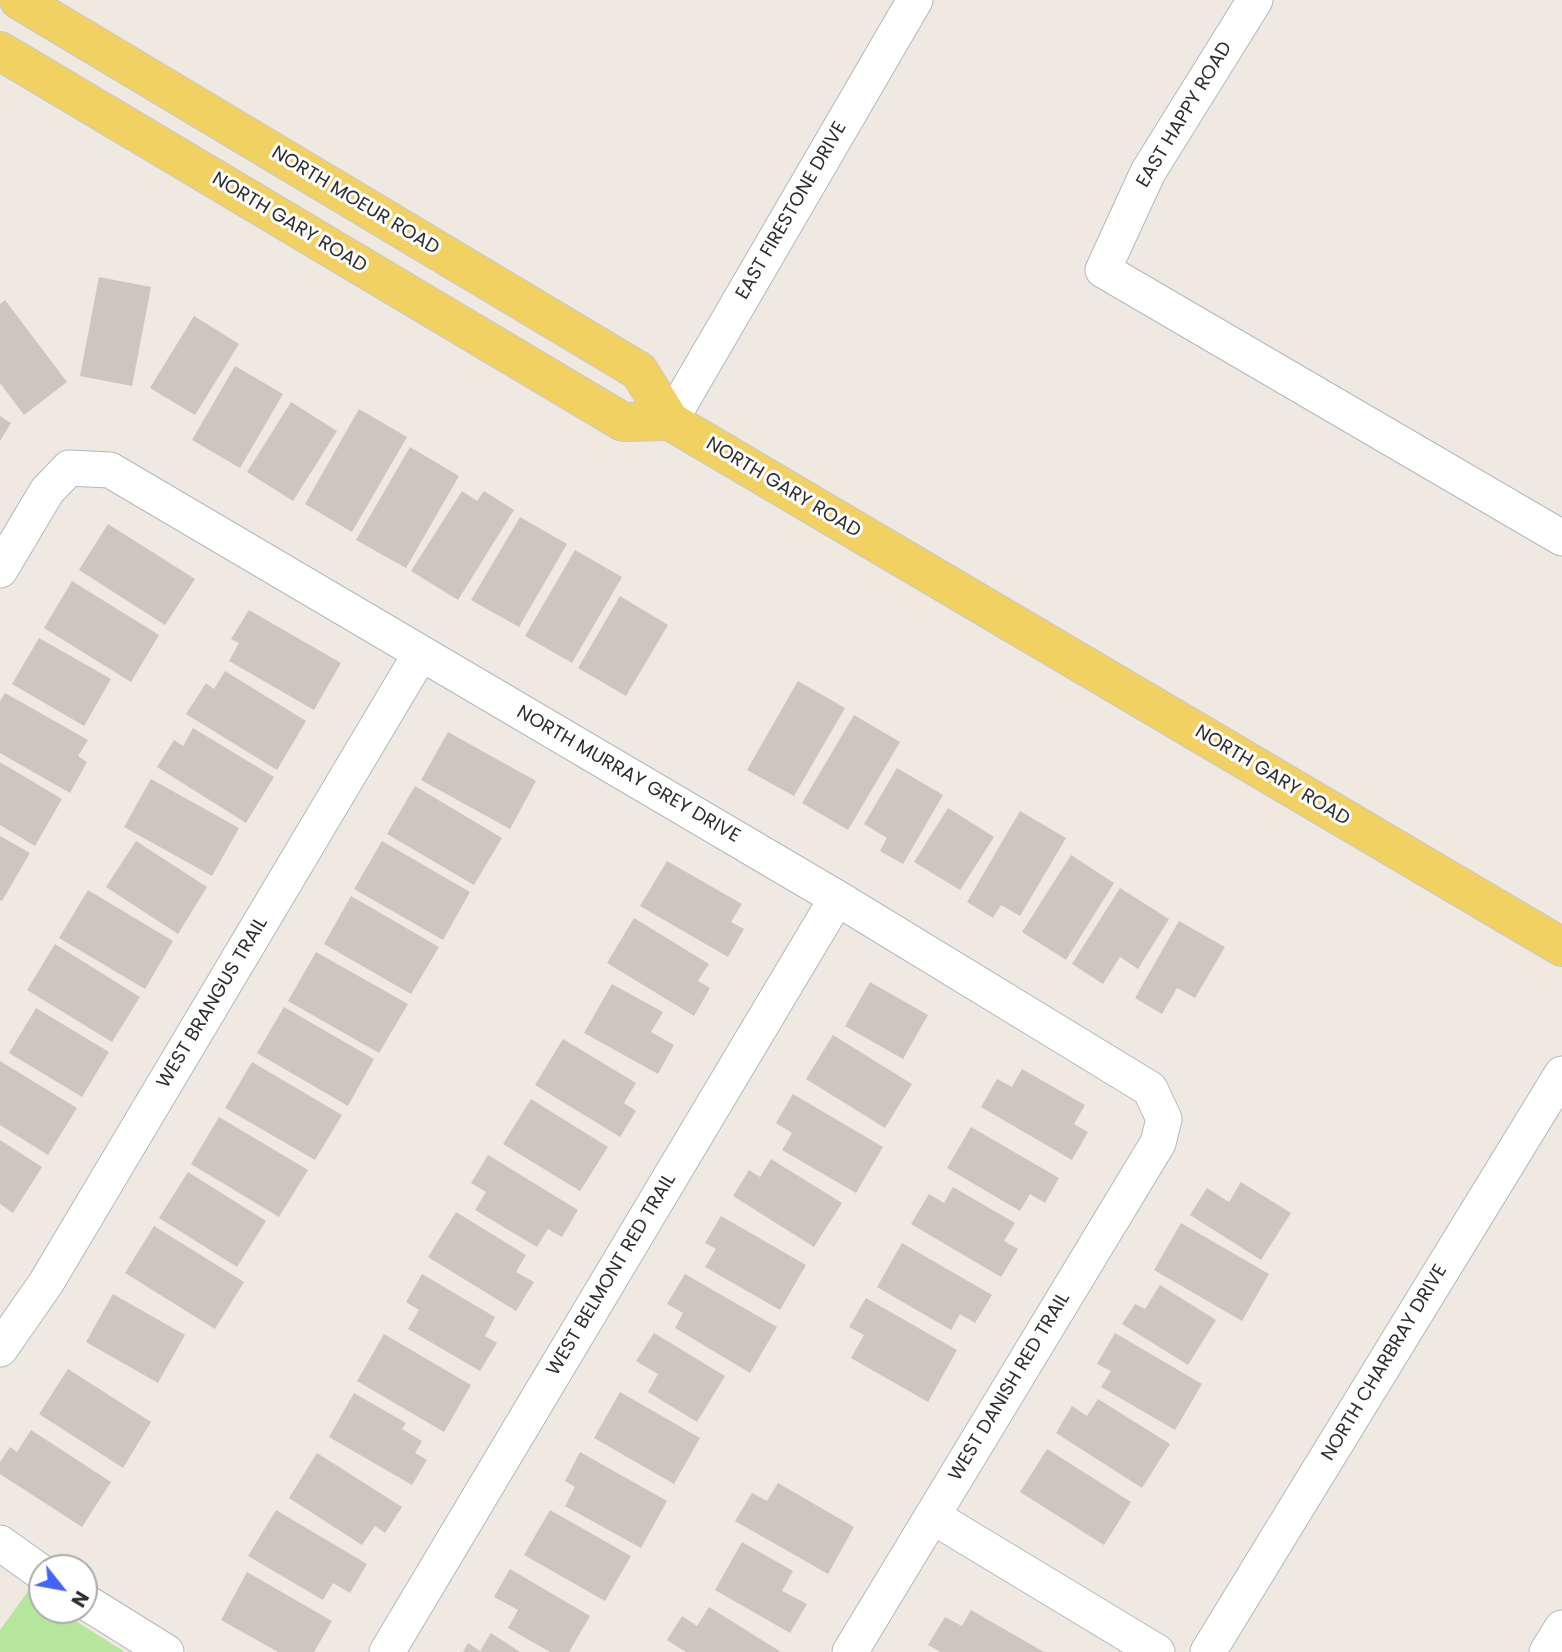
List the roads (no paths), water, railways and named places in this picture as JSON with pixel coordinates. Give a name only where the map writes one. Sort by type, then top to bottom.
[{"type":"main road","name":"NORTH MOEUR ROAD","points":[[19,0],[639,371],[670,421]]},
{"type":"main road","name":"NORTH GARY ROAD","points":[[0,51],[622,422],[670,421],[1562,947]]},
{"type":"street","name":"EAST FIRESTONE DRIVE","points":[[670,421],[915,0]]},
{"type":"street","name":"EAST HAPPY ROAD","points":[[1255,0],[1148,172],[1103,270],[1562,538]]},
{"type":"street","name":"NORTH MURRAY GREY DRIVE","points":[[0,570],[47,491],[69,468],[110,470],[837,898],[1150,1089],[1164,1119]]},
{"type":"street","name":"WEST BRANGUS TRAIL","points":[[0,1349],[46,1283],[421,653]]},
{"type":"street","name":"WEST BELMONT RED TRAIL","points":[[387,1652],[837,898]]},
{"type":"street","name":"NORTH CHARBRAY DRIVE","points":[[1208,1652],[1562,1074]]},
{"type":"street","name":"WEST DANISH RED TRAIL","points":[[850,1652],[1158,1143],[1164,1119]]},
{"type":"street","points":[[932,1516],[1157,1652]]},
{"type":"street","points":[[0,1544],[28,1563]]},
{"type":"street","points":[[98,1610],[166,1652]]},
{"type":"street","points":[[1547,1652],[1562,1628]]}]
